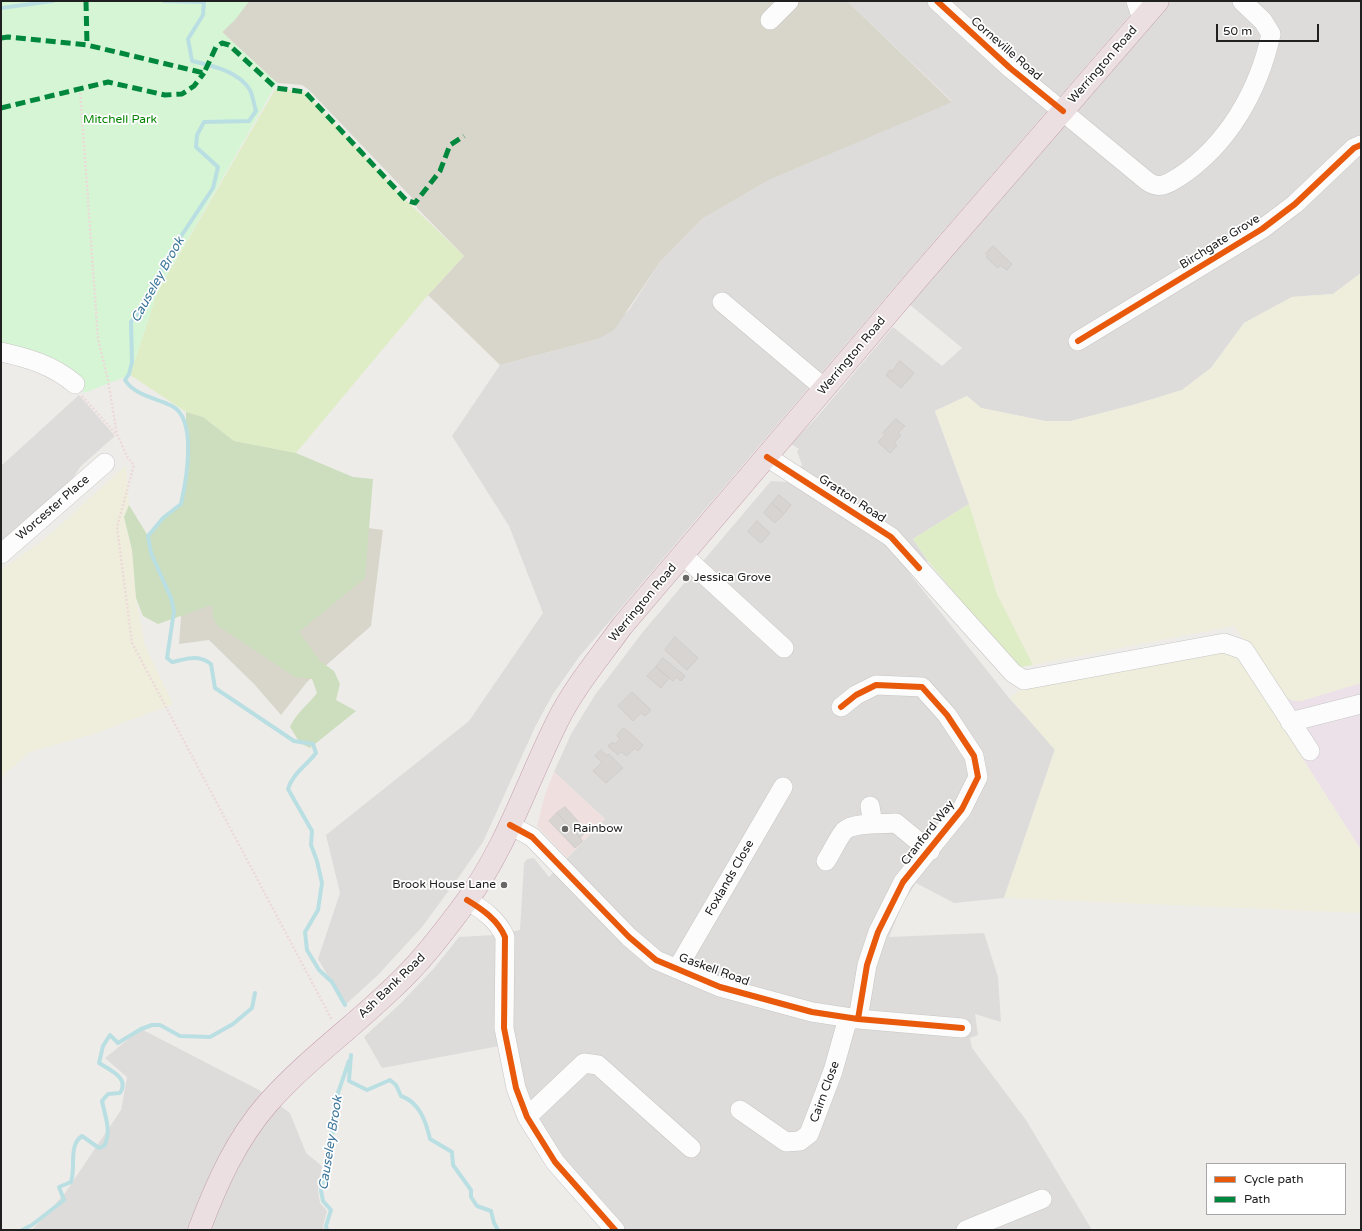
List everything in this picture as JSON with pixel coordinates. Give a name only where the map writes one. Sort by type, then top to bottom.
[{"type":"highway","name":"Werrington Road","points":[[557,720],[583,678],[622,626],[683,556],[824,388],[1063,111],[1139,10],[1158,1]]},
{"type":"highway","name":"Ash Bank Road","points":[[200,1230],[228,1163],[248,1130],[268,1103],[306,1065],[412,970],[467,900],[510,825],[557,720]]},
{"type":"street","points":[[770,20],[789,1]]},
{"type":"street","name":"Corneville Road","points":[[937,1],[1010,68],[1153,186],[1161,187],[1192,168],[1218,144],[1239,113],[1259,75],[1271,34],[1263,21],[1242,1]]},
{"type":"street","name":"Birchgate Grove","points":[[1078,341],[1262,229],[1295,204],[1354,148],[1361,145]]},
{"type":"street","points":[[722,302],[824,388]]},
{"type":"street","points":[[1,352],[22,357],[56,369],[75,384]]},
{"type":"street","name":"Gratton Road","points":[[766,456],[891,537],[1013,673],[1024,680],[1224,643],[1244,650],[1310,751]]},
{"type":"street","name":"Worcester Place","points":[[1,554],[105,463]]},
{"type":"street","points":[[683,556],[784,648]]},
{"type":"street","name":"Cranford Way","points":[[841,707],[856,695],[876,685],[922,687],[947,715],[974,756],[978,777],[962,809],[930,851],[903,882],[878,932],[867,965],[853,1018]]},
{"type":"street","points":[[1290,722],[1361,704]]},
{"type":"street","name":"Foxlands Close","points":[[677,969],[783,787]]},
{"type":"street","points":[[826,861],[844,831],[867,819],[896,823],[930,851]]},
{"type":"street","name":"Gaskell Road","points":[[510,825],[532,837],[629,937],[656,960],[720,987],[812,1012],[853,1018],[940,1019],[962,1028]]},
{"type":"street","points":[[467,900],[494,920],[501,928],[504,937],[504,1028],[516,1088],[526,1117],[555,1162],[583,1196],[615,1230]]},
{"type":"street","name":"Cairn Close","points":[[740,1109],[786,1142],[800,1141],[809,1134],[853,1018]]},
{"type":"street","points":[[526,1117],[584,1063],[598,1065],[692,1148]]},
{"type":"street","points":[[966,1230],[1042,1199]]},
{"type":"path","points":[[80,89],[98,339],[108,380],[118,436],[127,457],[134,465],[117,527],[132,643],[340,1035]]},
{"type":"path","points":[[75,384],[80,395],[118,436]]},
{"type":"shaded area","points":[[249,1],[847,1],[952,102],[769,180],[702,219],[660,262],[614,330],[598,339],[500,365],[428,295],[464,256],[418,209],[412,198],[309,90],[302,85],[277,83],[222,32],[235,19]]},
{"type":"shaded area","points":[[847,1],[1142,1],[869,317],[579,657],[553,694],[535,727],[483,842],[422,927],[378,975],[345,1005],[318,959],[340,893],[326,835],[469,721],[543,613],[509,526],[452,436],[500,365],[598,339],[629,310],[660,262],[702,219],[769,180],[952,101]]},
{"type":"shaded area","points":[[1168,1],[1361,1],[1361,273],[1333,294],[1292,297],[1244,323],[1211,368],[1182,390],[1133,405],[1071,421],[1045,421],[981,408],[967,396],[935,411],[969,504],[913,539],[928,561],[910,574],[1009,698],[1055,749],[1004,898],[954,903],[916,883],[903,903],[889,937],[984,933],[998,977],[1001,1022],[975,1014],[978,1035],[970,1038],[972,1048],[1026,1120],[1092,1230],[626,1230],[596,1200],[539,1124],[525,1088],[515,1043],[382,1068],[364,1037],[401,1003],[435,967],[459,937],[494,935],[520,930],[524,863],[527,859],[534,858],[549,877],[605,819],[554,772],[571,734],[595,695],[642,633],[771,481],[787,482],[802,465],[797,451],[799,449],[791,444],[817,417],[893,327],[942,366],[962,348],[909,304]]},
{"type":"shaded area","points":[[79,395],[115,436],[81,466],[59,498],[1,544],[1,466]]},
{"type":"shaded area","points":[[353,526],[383,530],[371,626],[307,682],[281,715],[254,684],[209,640],[179,644],[184,576]]},
{"type":"shaded area","points":[[1361,683],[1361,850],[1269,706],[1284,697],[1301,701]]},
{"type":"shaded area","points":[[554,772],[605,819],[567,858],[537,826],[545,794]]},
{"type":"shaded area","points":[[141,1029],[259,1090],[290,1113],[306,1153],[322,1166],[318,1190],[320,1203],[327,1211],[323,1226],[324,1230],[32,1230],[65,1193],[121,1110],[127,1077],[105,1058]]},
{"type":"green space","name":"Mitchell Park","points":[[1,1],[249,1],[235,20],[222,32],[277,83],[157,293],[130,375],[84,393],[79,380],[1,347]]},
{"type":"green space","points":[[276,88],[305,92],[406,200],[464,256],[428,295],[296,453],[234,441],[203,417],[186,412],[130,375],[157,293]]},
{"type":"green space","points":[[1361,273],[1361,683],[1301,701],[1294,701],[1284,697],[1234,626],[1033,665],[997,594],[969,503],[935,411],[967,396],[981,408],[1045,421],[1071,421],[1133,405],[1182,390],[1211,368],[1244,323],[1292,297],[1333,294]]},
{"type":"green space","points":[[186,412],[203,417],[234,441],[296,453],[353,477],[373,479],[365,578],[299,632],[320,661],[334,671],[340,684],[336,700],[356,711],[310,748],[300,743],[290,727],[299,713],[317,693],[312,679],[295,677],[218,626],[213,618],[212,605],[158,624],[143,616],[136,598],[132,550],[124,517],[129,505],[148,536],[163,518],[181,504],[186,484]]},
{"type":"green space","points":[[126,465],[129,505],[124,517],[132,550],[136,598],[145,646],[173,704],[97,733],[30,752],[4,775],[1,781],[1,570],[46,538]]},
{"type":"green space","points":[[969,504],[997,594],[1033,665],[1019,667],[1013,663],[928,561],[913,539]]},
{"type":"green space","points":[[1221,651],[1241,655],[1269,706],[1361,850],[1361,913],[1004,898],[1055,750],[1010,698],[1019,690]]},
{"type":"building","points":[[993,246],[1012,264],[1007,270],[1000,265],[998,268],[986,257],[988,255],[986,254]]},
{"type":"building","points":[[900,361],[914,373],[901,388],[886,375],[890,370],[892,371]]},
{"type":"building","points":[[896,419],[905,426],[898,433],[901,435],[894,443],[897,446],[890,453],[878,442],[885,435],[883,433]]},
{"type":"building","points":[[779,495],[791,505],[784,514],[772,503]]},
{"type":"building","points":[[772,503],[784,514],[775,523],[764,513]]},
{"type":"building","points":[[757,521],[770,533],[761,543],[748,532]]},
{"type":"building","points":[[675,637],[698,658],[687,670],[665,650]]},
{"type":"building","points":[[663,658],[685,676],[681,681],[676,677],[673,681],[656,667]]},
{"type":"building","points":[[656,667],[669,678],[661,688],[647,676]]},
{"type":"building","points":[[632,692],[651,710],[645,716],[641,713],[633,721],[618,706]]},
{"type":"building","points":[[624,728],[643,745],[638,751],[635,748],[627,756],[621,752],[618,755],[608,746],[612,742],[615,744],[620,739],[617,736]]},
{"type":"building","points":[[601,750],[607,756],[609,754],[623,768],[606,783],[593,771],[602,762],[595,756]]},
{"type":"building","points":[[565,807],[587,831],[580,838],[557,813]]},
{"type":"building","name":"Rainbow","points":[[557,813],[583,841],[575,848],[549,821]]},
{"type":"waterway","points":[[1,8],[53,1]]},
{"type":"waterway","points":[[164,1],[203,2]]},
{"type":"waterway","name":"Causeley Brook","points":[[204,1],[203,15],[188,39],[192,61],[224,70],[239,78],[250,90],[256,111],[249,121],[204,122],[197,135],[196,147],[218,167],[213,188],[164,262],[154,291],[131,322],[132,362],[129,374],[125,380],[134,390],[166,403],[180,413],[185,424],[188,437],[187,467],[181,504],[163,518],[148,536],[151,553],[171,598],[174,611],[167,658],[172,662],[192,658],[206,661],[211,664],[215,688],[294,741],[313,744],[316,753],[296,774],[288,789],[312,831],[311,845],[317,861],[322,883],[318,910],[305,932],[307,950],[319,970],[332,982],[345,1005]]},
{"type":"waterway","points":[[22,1230],[32,1225],[64,1200],[59,1187],[71,1182],[74,1151],[78,1140],[82,1136],[99,1148],[104,1146],[108,1130],[102,1101],[108,1094],[120,1093],[122,1088],[121,1079],[99,1063],[103,1046],[110,1035],[118,1043],[141,1029],[152,1025],[160,1025],[180,1036],[210,1037],[233,1024],[252,1008],[255,993]]},
{"type":"waterway","points":[[351,1055],[349,1081],[367,1090],[390,1080],[396,1085],[401,1096],[413,1103],[421,1113],[430,1139],[452,1152],[453,1165],[471,1190],[471,1197],[477,1206],[491,1211],[494,1223],[498,1230]]},
{"type":"waterway","name":"Causeley Brook","points":[[327,1230],[326,1226],[331,1210],[323,1201],[321,1190],[332,1138],[334,1112],[338,1093],[349,1061]]},
{"type":"marked path","points":[[86,1],[87,45]]},
{"type":"marked path","points":[[1,38],[8,37],[87,45],[204,73],[216,47],[222,43],[229,45],[276,88],[305,92],[406,200],[415,203],[440,171],[450,145],[464,136]]},
{"type":"marked path","points":[[1,108],[108,82],[165,95],[182,94],[194,86],[204,73]]},
{"type":"cycle path","points":[[937,1],[1010,68],[1063,111]]},
{"type":"cycle path","points":[[1078,341],[1262,229],[1295,204],[1354,148],[1361,145]]},
{"type":"cycle path","points":[[767,457],[891,537],[919,568]]},
{"type":"cycle path","points":[[841,707],[856,695],[876,685],[922,687],[947,715],[974,756],[978,777],[962,809],[903,882],[878,932],[867,965],[858,1019]]},
{"type":"cycle path","points":[[510,825],[532,837],[629,937],[656,960],[720,987],[812,1012],[858,1019],[962,1028]]},
{"type":"cycle path","points":[[467,900],[484,911],[494,920],[505,937],[504,1028],[516,1088],[527,1117],[555,1162],[615,1230]]},
{"type":"place","name":"Jessica Grove","points":[[686,578]]},
{"type":"place","name":"Rainbow","points":[[565,829]]},
{"type":"place","name":"Brook House Lane","points":[[504,885]]}]
